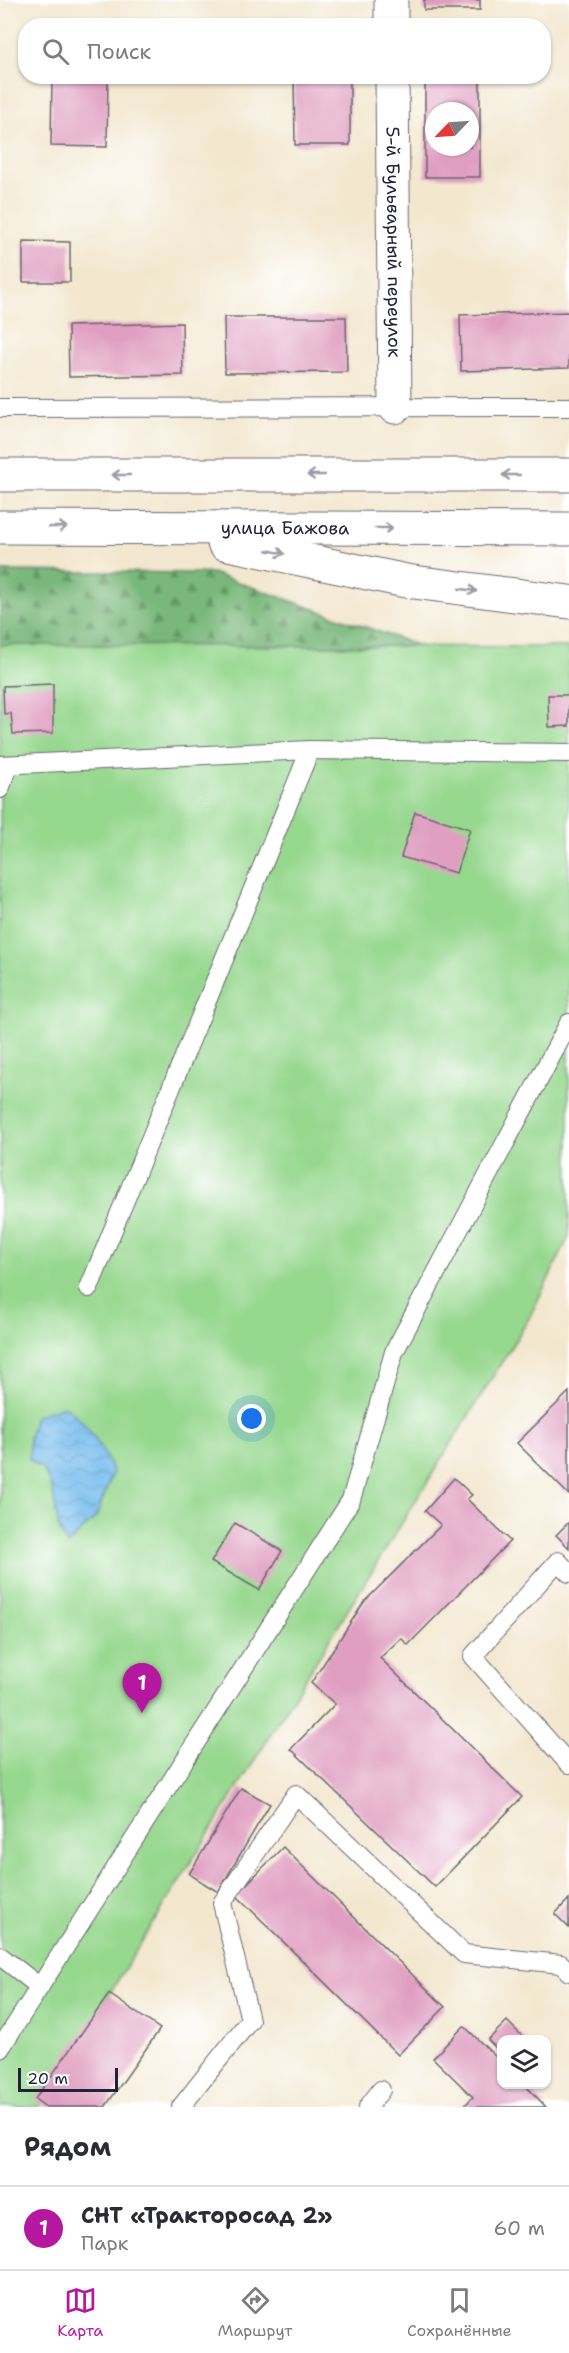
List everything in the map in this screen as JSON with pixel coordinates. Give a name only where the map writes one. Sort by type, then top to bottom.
[{"type":"main road","points":[[391,0],[391,18]]},
{"type":"main road","name":"5-й Бульварный переулок","points":[[392,84],[395,407]]},
{"type":"main road","points":[[0,475],[569,475]]},
{"type":"main road","name":"улица Бажова","points":[[0,527],[569,529]]},
{"type":"main road","points":[[136,527],[277,552],[406,581],[569,602]]},
{"type":"lane","points":[[0,408],[569,406]]},
{"type":"lane","points":[[89,1288],[310,750]]},
{"type":"lane","points":[[0,789],[4,766],[310,750],[569,753]]},
{"type":"lane","points":[[0,2049],[351,1500],[394,1352],[569,1023]]},
{"type":"lane","points":[[569,1573],[558,1561],[472,1656],[569,1764]]},
{"type":"lane","points":[[181,2107],[250,2020],[222,1903],[296,1794],[464,1954],[561,1964],[569,1972]]},
{"type":"lane","points":[[0,1956],[40,1987]]},
{"type":"lane","points":[[368,2107],[381,2090]]},
{"type":"green space","points":[[0,571],[212,573],[420,646],[0,645]]},
{"type":"green space","points":[[0,645],[569,647],[569,1237],[528,1320],[39,2107],[0,2107]]},
{"type":"water","points":[[65,1406],[81,1420],[93,1436],[113,1472],[96,1517],[67,1545],[58,1526],[53,1490],[44,1471],[29,1459],[29,1438],[35,1416]]},
{"type":"building","points":[[424,0],[480,0],[480,10],[424,10]]},
{"type":"building","points":[[52,84],[108,84],[107,147],[51,146]]},
{"type":"building","points":[[294,84],[350,84],[350,145],[295,145]]},
{"type":"building","points":[[425,84],[480,84],[480,177],[425,177],[425,156],[479,156],[479,102],[425,102]]},
{"type":"building","points":[[23,241],[70,242],[70,282],[23,282]]},
{"type":"building","points":[[569,312],[569,368],[461,371],[460,315]]},
{"type":"building","points":[[224,317],[346,317],[347,372],[225,373]]},
{"type":"building","points":[[182,323],[183,375],[69,377],[68,326]]},
{"type":"building","points":[[53,684],[53,733],[13,734],[11,713],[4,714],[3,686]]},
{"type":"building","points":[[548,695],[569,695],[569,726],[549,727]]},
{"type":"building","points":[[415,812],[470,829],[456,873],[401,857]]},
{"type":"building","points":[[569,1392],[569,1495],[517,1443]]},
{"type":"building","points":[[454,1478],[472,1495],[467,1499],[510,1541],[408,1645],[401,1638],[380,1658],[522,1797],[435,1887],[291,1749],[335,1704],[311,1683],[364,1602],[441,1525],[425,1511]]},
{"type":"building","points":[[569,1522],[569,1548],[556,1535]]},
{"type":"building","points":[[235,1523],[282,1551],[259,1590],[211,1562]]},
{"type":"building","points":[[241,1788],[270,1804],[218,1892],[189,1874]]},
{"type":"building","points":[[283,1847],[445,2007],[398,2055],[236,1895]]},
{"type":"building","points":[[569,1899],[569,1928],[555,1914]]},
{"type":"building","points":[[109,1994],[160,2029],[105,2107],[46,2107],[35,2099]]},
{"type":"building","points":[[507,2021],[521,2035],[497,2035],[497,2049],[488,2040]]},
{"type":"building","points":[[464,2026],[497,2058],[497,2089],[529,2089],[546,2107],[463,2107],[473,2097],[433,2058]]},
{"type":"place","name":"СНТ «Тракторосад 2»","points":[[142,1713]]}]
